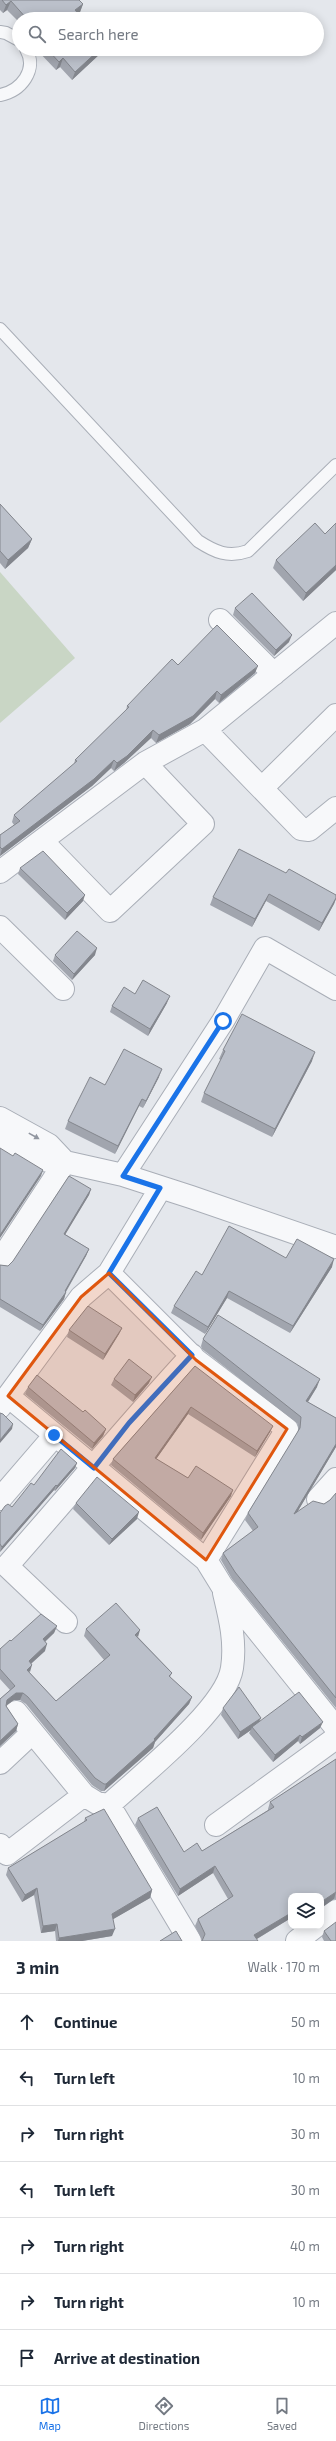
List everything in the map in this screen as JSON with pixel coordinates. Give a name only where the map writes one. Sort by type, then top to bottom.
[{"type":"street","points":[[220,620],[274,674]]},
{"type":"street","points":[[0,872],[145,763],[206,730],[336,623]]},
{"type":"street","points":[[262,788],[336,715]]},
{"type":"street","points":[[206,730],[301,829],[305,830],[314,827],[336,808]]},
{"type":"street","points":[[42,841],[110,911],[203,824],[145,763]]},
{"type":"street","points":[[0,927],[64,989]]},
{"type":"street","points":[[123,1176],[223,1021],[265,948],[336,989]]},
{"type":"street","points":[[0,1118],[49,1145],[65,1162]]},
{"type":"street","points":[[0,1139],[41,1160],[65,1162],[123,1176],[191,1197],[336,1247]]},
{"type":"street","points":[[0,1261],[65,1162]]},
{"type":"street","points":[[160,1188],[109,1273],[81,1297],[4,1402],[54,1435],[206,1560],[222,1586],[336,1728]]},
{"type":"street","points":[[109,1273],[192,1355],[287,1429],[206,1560]]},
{"type":"street","points":[[66,1622],[7,1566],[94,1468],[129,1423],[192,1355]]},
{"type":"street","points":[[0,1499],[54,1435]]},
{"type":"street","points":[[318,1499],[336,1479]]},
{"type":"street","points":[[108,1805],[175,1745],[216,1702],[224,1689],[232,1670],[234,1648],[232,1624],[222,1586]]},
{"type":"street","points":[[16,1712],[84,1795],[97,1803],[108,1805],[190,1941]]},
{"type":"street","points":[[0,1763],[32,1732]]},
{"type":"street","points":[[216,1825],[336,1738]]},
{"type":"street","points":[[0,1845],[7,1854],[84,1795]]},
{"type":"street","points":[[324,1920],[336,1910]]},
{"type":"street","points":[[297,1941],[312,1929]]},
{"type":"lane","points":[[0,32],[6,32],[12,36]]},
{"type":"lane","points":[[0,95],[17,89],[24,81],[30,62],[28,56]]},
{"type":"lane","points":[[0,329],[5,342],[198,541],[215,552],[235,556],[248,551],[336,465]]},
{"type":"highlighted area","points":[[109,1273],[196,1360],[287,1429],[206,1560],[8,1396],[81,1297]]},
{"type":"green space","points":[[0,572],[75,658],[0,723]]},
{"type":"building","points":[[2,0],[79,0],[83,4],[75,10],[77,12],[21,12],[11,1],[6,5]]},
{"type":"building","points":[[53,56],[92,56],[75,72],[63,58],[59,62]]},
{"type":"building","points":[[0,504],[32,539],[8,560],[0,551]]},
{"type":"building","points":[[315,523],[325,534],[336,523],[336,565],[306,593],[276,560]]},
{"type":"building","points":[[252,593],[292,635],[276,650],[235,608]]},
{"type":"building","points":[[217,625],[258,666],[221,695],[217,691],[193,716],[159,735],[153,730],[127,756],[117,763],[114,760],[94,779],[2,849],[0,847],[0,835],[20,821],[14,815],[77,761],[75,760],[129,707],[127,706],[172,659],[178,665]]},
{"type":"building","points":[[239,849],[286,873],[289,869],[336,895],[336,898],[322,923],[269,894],[255,919],[213,897]]},
{"type":"building","points":[[43,851],[85,895],[67,913],[20,868]]},
{"type":"building","points":[[77,931],[97,948],[74,974],[55,955]]},
{"type":"building","points":[[143,980],[170,996],[150,1029],[112,1006],[124,987],[135,994]]},
{"type":"building","points":[[242,1014],[315,1052],[275,1129],[204,1093],[225,1051],[223,1050]]},
{"type":"building","points":[[124,1049],[162,1069],[146,1101],[142,1099],[118,1146],[68,1121],[90,1077],[105,1085]]},
{"type":"building","points":[[0,1148],[13,1156],[15,1153],[43,1170],[0,1235]]},
{"type":"building","points":[[69,1176],[91,1189],[64,1234],[89,1249],[65,1291],[66,1292],[43,1325],[0,1299],[0,1265],[8,1266],[13,1261]]},
{"type":"building","points":[[229,1226],[286,1258],[297,1239],[334,1259],[293,1326],[229,1291],[208,1327],[174,1306],[196,1271],[202,1275]]},
{"type":"building","points":[[88,1306],[122,1328],[105,1354],[69,1330]]},
{"type":"building","points":[[218,1315],[320,1379],[306,1401],[336,1418],[336,1444],[294,1514],[313,1501],[324,1504],[336,1493],[336,1698],[235,1572],[223,1553],[258,1527],[248,1513],[300,1428],[301,1417],[203,1339]]},
{"type":"building","points":[[129,1359],[152,1377],[135,1395],[114,1379]]},
{"type":"building","points":[[195,1366],[273,1426],[257,1451],[191,1407],[155,1458],[188,1478],[196,1466],[233,1490],[203,1533],[113,1459]]},
{"type":"building","points":[[37,1375],[83,1412],[85,1410],[106,1429],[94,1443],[28,1387]]},
{"type":"building","points":[[0,1413],[13,1424],[0,1440]]},
{"type":"building","points":[[61,1449],[77,1463],[2,1547],[0,1544],[0,1513],[8,1504],[12,1507],[31,1483],[34,1485]]},
{"type":"building","points":[[97,1477],[139,1512],[112,1539],[76,1503]]},
{"type":"building","points":[[116,1603],[140,1630],[135,1635],[172,1673],[169,1676],[192,1697],[154,1739],[155,1740],[106,1784],[104,1784],[95,1778],[28,1697],[23,1693],[16,1693],[7,1700],[6,1706],[18,1724],[0,1741],[0,1699],[15,1686],[0,1669],[0,1649],[41,1614],[57,1626],[43,1639],[47,1644],[29,1661],[32,1665],[27,1670],[56,1701],[110,1655],[86,1629]]},
{"type":"building","points":[[239,1687],[261,1718],[240,1732],[223,1708]]},
{"type":"building","points":[[299,1692],[323,1722],[302,1737],[300,1735],[275,1755],[252,1727]]},
{"type":"building","points":[[336,1759],[336,1892],[324,1900],[324,1893],[288,1893],[288,1915],[254,1935],[258,1941],[202,1941],[205,1934],[198,1919],[233,1896],[215,1866],[180,1889],[138,1818],[157,1807],[184,1852],[197,1843],[202,1851],[274,1807],[270,1802]]},
{"type":"building","points":[[104,1809],[152,1890],[112,1914],[115,1929],[59,1938],[57,1924],[43,1926],[37,1888],[25,1895],[8,1868],[87,1820],[85,1818]]},
{"type":"building","points":[[336,1922],[336,1941],[331,1941],[324,1931]]},
{"type":"building","points":[[176,1931],[182,1941],[160,1941]]},
{"type":"route","points":[[54,1435],[94,1468],[129,1423],[192,1355],[109,1273],[160,1188],[123,1176],[223,1021]]}]
